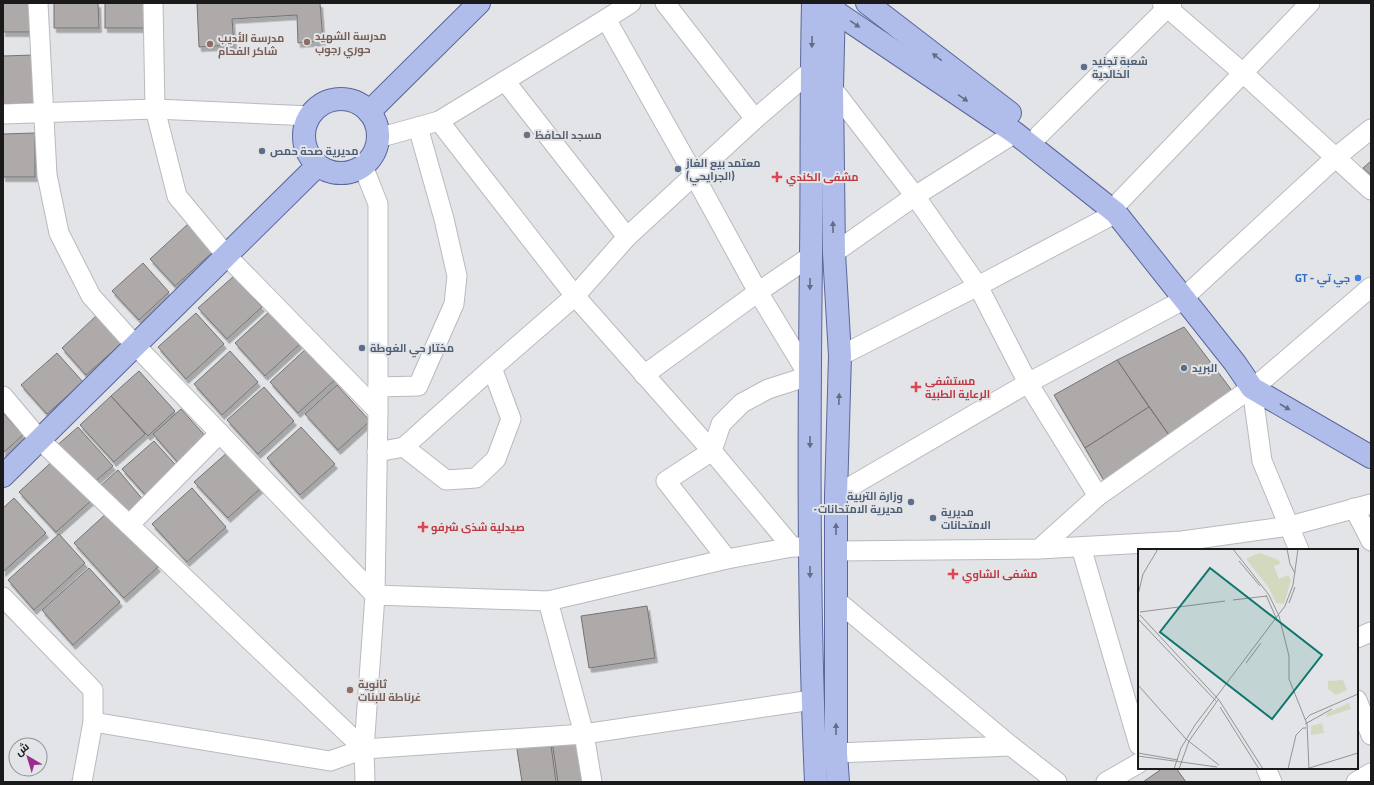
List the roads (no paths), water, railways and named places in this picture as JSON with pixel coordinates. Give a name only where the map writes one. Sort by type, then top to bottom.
[{"type":"main road","points":[[369,112],[479,3]]},
{"type":"main road","points":[[813,3],[809,376],[801,547],[812,700],[816,782]]},
{"type":"main road","points":[[867,3],[1039,136],[1118,207],[1188,295],[1235,363],[1258,384],[1371,457]]},
{"type":"main road","points":[[830,5],[1015,133],[1118,207]]},
{"type":"main road","points":[[830,5],[834,253],[840,356],[836,495],[836,752],[838,782]]},
{"type":"main road","points":[[339,99],[350,100],[361,105],[369,112],[377,128],[378,138],[376,148],[363,166],[352,171],[340,173],[328,170],[318,165],[311,157],[306,147],[304,136],[306,125],[318,107],[339,99]]},
{"type":"main road","points":[[3,476],[318,165]]},
{"type":"main road","points":[[1258,384],[1371,440]]},
{"type":"street","points":[[38,3],[47,175],[59,233],[91,296],[135,346],[375,595],[548,600],[727,559],[801,547]]},
{"type":"street","points":[[153,3],[155,109],[177,196],[226,255],[378,412]]},
{"type":"street","points":[[378,138],[439,121],[606,20],[631,3]]},
{"type":"street","points":[[665,3],[755,119]]},
{"type":"street","points":[[840,356],[978,286],[1118,207],[1243,72],[1310,3]]},
{"type":"street","points":[[1039,136],[1167,5],[1243,72],[1371,190]]},
{"type":"street","points":[[606,20],[694,175],[758,292],[809,376],[768,389],[742,403],[721,424],[712,451],[666,481],[727,559]]},
{"type":"street","points":[[377,452],[404,447],[492,368],[576,296],[626,236],[755,119],[812,70]]},
{"type":"street","points":[[505,81],[626,236]]},
{"type":"street","points":[[832,88],[915,196],[978,286],[1028,384],[1098,496]]},
{"type":"street","points":[[3,114],[155,109],[311,116]]},
{"type":"street","points":[[439,121],[576,296],[712,451],[801,547]]},
{"type":"street","points":[[378,388],[418,386],[454,304],[457,276],[444,219],[418,127]]},
{"type":"street","points":[[836,495],[1028,384],[1188,295],[1335,158],[1371,129]]},
{"type":"street","points":[[834,253],[915,196],[1015,133]]},
{"type":"street","points":[[363,166],[378,204],[378,412],[375,595],[364,749],[365,782]]},
{"type":"street","points":[[644,375],[758,292],[811,256]]},
{"type":"street","points":[[1039,549],[1098,496],[1258,384],[1371,287]]},
{"type":"street","points":[[404,447],[446,480],[476,478],[496,459],[511,419],[492,368]]},
{"type":"street","points":[[1258,384],[1262,461],[1299,549]]},
{"type":"street","points":[[3,396],[40,440],[364,749]]},
{"type":"street","points":[[130,525],[220,433]]},
{"type":"street","points":[[836,551],[1183,546],[1290,526],[1363,506],[1371,541]]},
{"type":"street","points":[[1081,548],[1138,742]]},
{"type":"street","points":[[3,597],[93,690],[93,722],[82,782]]},
{"type":"street","points":[[548,600],[584,734],[592,782]]},
{"type":"street","points":[[836,600],[1011,746],[1057,782]]},
{"type":"street","points":[[1358,638],[1371,632]]},
{"type":"street","points":[[93,722],[330,761],[364,749],[584,734],[812,700]]},
{"type":"street","points":[[1358,702],[1371,735]]},
{"type":"street","points":[[836,752],[1011,746]]},
{"type":"street","points":[[1106,782],[1138,764]]},
{"type":"street","points":[[1266,769],[1272,782]]},
{"type":"street","points":[[1356,782],[1371,773]]},
{"type":"place","name":"مدرسة الشهيد حوري رجوب","points":[[307,42]]},
{"type":"place","name":"مدرسة الأديب شاكر الفحام","points":[[210,44]]},
{"type":"place","name":"شعبة تجنيد الخالدية","points":[[1084,67]]},
{"type":"place","name":"مسجد الحافظ","points":[[527,135]]},
{"type":"place","name":"مديرية صحة حمص","points":[[262,151]]},
{"type":"place","name":"معتمد بيع الغاز (الجرايحي)","points":[[678,169]]},
{"type":"place","name":"مشفى الكندي","points":[[777,177]]},
{"type":"place","name":"GT - جي تي","points":[[1358,278]]},
{"type":"place","name":"مختار حي الغوطة","points":[[362,348]]},
{"type":"place","name":"البريد","points":[[1184,368]]},
{"type":"place","name":"مستشفى الرعاية الطبية","points":[[916,387]]},
{"type":"place","name":"وزارة التربية -مديرية الامتحانات","points":[[911,502]]},
{"type":"place","name":"مديرية الامتحانات","points":[[933,518]]},
{"type":"place","name":"صيدلية شذى شرفو","points":[[423,527]]},
{"type":"place","name":"مشفى الشاوي","points":[[953,574]]},
{"type":"place","name":"ثانوية غرناطة للبنات","points":[[350,690]]}]
